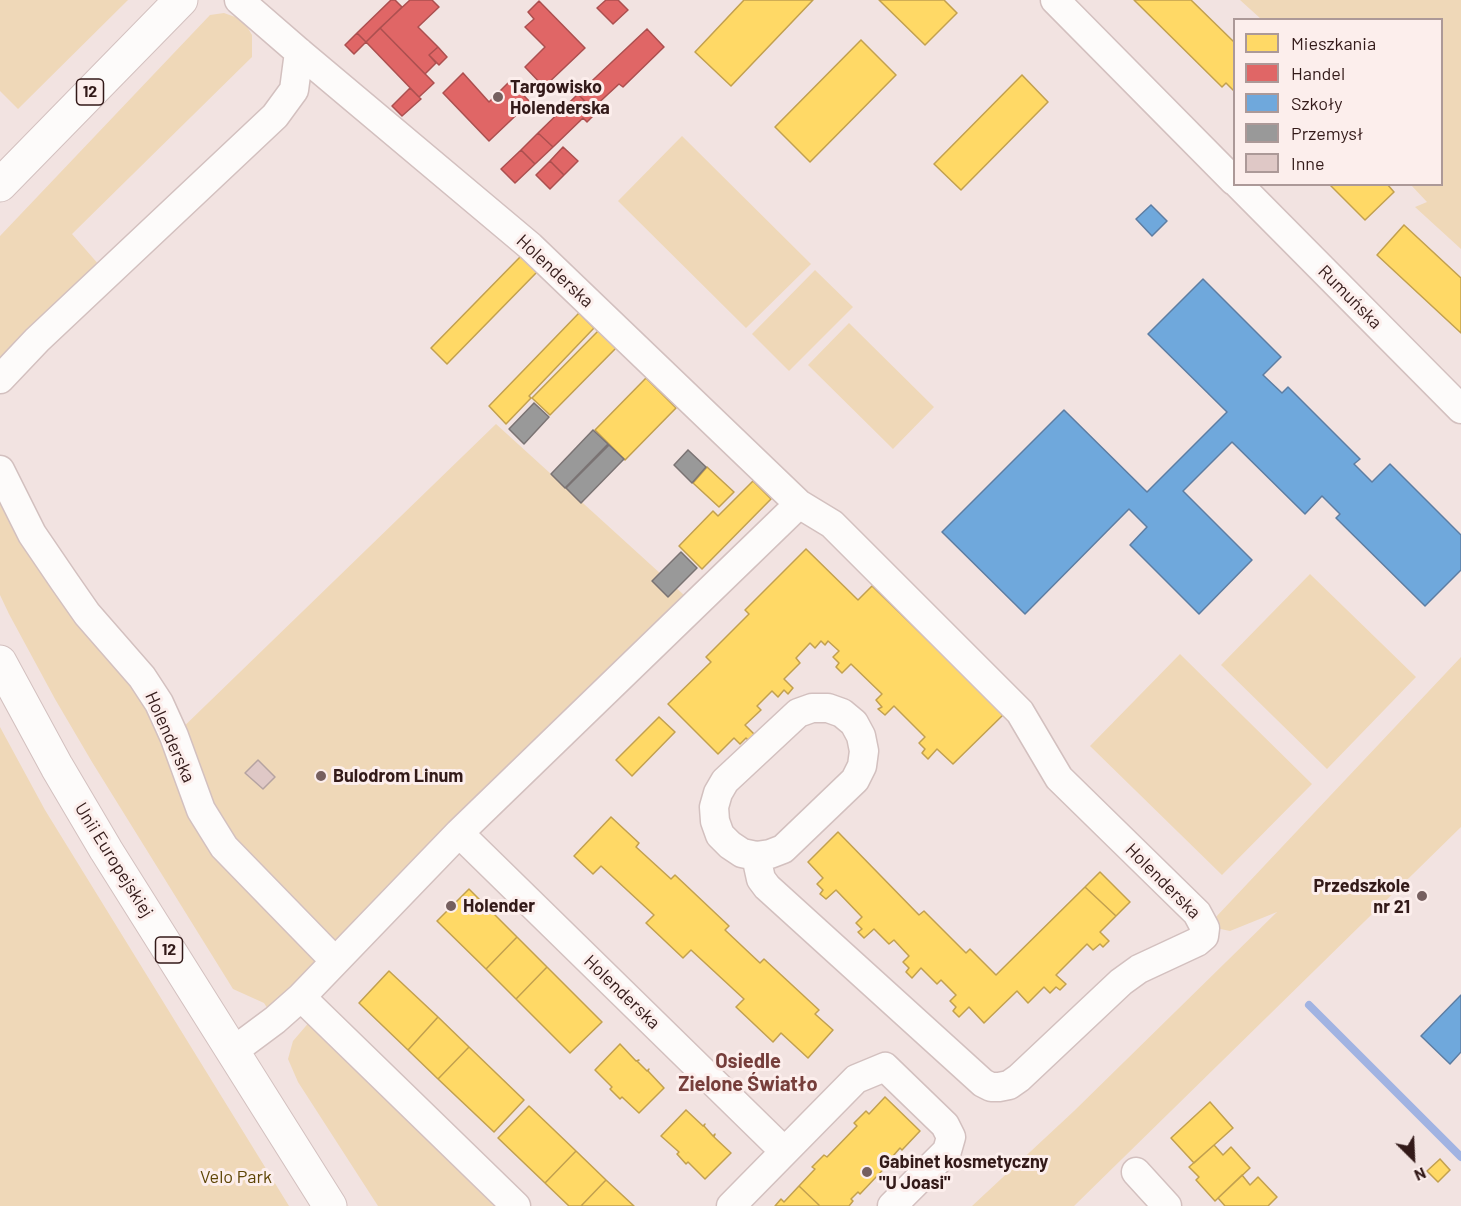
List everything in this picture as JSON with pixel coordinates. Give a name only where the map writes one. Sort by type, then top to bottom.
[{"type":"main road","name":"12","points":[[0,185],[181,0]]},
{"type":"main road","name":"Unii Europejskiej","points":[[0,662],[57,767],[106,850],[330,1206]]},
{"type":"street","name":"Holenderska","points":[[239,0],[530,246],[799,504],[832,524],[1020,712],[1059,778],[1197,913],[1205,928],[1204,936],[1197,942],[1139,969],[1121,982],[1019,1078],[1009,1085],[991,1087],[983,1083],[767,887],[761,879],[756,856]]},
{"type":"street","points":[[1055,0],[1233,180]]},
{"type":"street","points":[[0,379],[37,340],[275,116],[294,90],[299,52]]},
{"type":"street","name":"Rumuńska","points":[[1240,186],[1461,409]]},
{"type":"street","name":"Holenderska","points":[[0,470],[32,534],[87,614],[142,677],[159,703],[174,736],[201,810],[224,847],[335,961]]},
{"type":"street","points":[[232,1052],[301,997],[459,833],[799,504]]},
{"type":"street","points":[[812,708],[828,708],[842,713],[854,723],[861,736],[864,751],[862,766],[855,780],[783,849],[756,856],[736,849],[720,835],[715,821],[714,807],[725,781],[798,713],[812,708]]},
{"type":"street","name":"Holenderska","points":[[459,833],[784,1151]]},
{"type":"street","points":[[301,997],[516,1206]]},
{"type":"street","points":[[731,1206],[856,1079],[885,1067],[945,1125],[951,1137],[947,1151],[892,1206]]},
{"type":"street","points":[[1136,1173],[1167,1206]]},
{"type":"green space","points":[[0,0],[128,0],[18,109],[0,91]]},
{"type":"green space","points":[[1240,0],[1461,0],[1461,249],[1415,207],[1427,202],[1412,186],[1443,186],[1443,18],[1260,18]]},
{"type":"green space","points":[[224,13],[238,18],[246,25],[252,35],[252,57],[72,234],[107,274],[0,379],[0,236],[210,15]]},
{"type":"green space","points":[[682,136],[811,264],[746,328],[618,201]]},
{"type":"green space","points":[[815,270],[853,307],[789,371],[752,334]]},
{"type":"green space","points":[[849,323],[934,407],[893,449],[808,365]]},
{"type":"green space","points":[[496,424],[695,605],[275,1020],[264,1003],[233,989],[92,762],[9,614],[0,595],[0,470],[174,736]]},
{"type":"green space","points":[[1310,574],[1416,677],[1327,769],[1221,665]]},
{"type":"green space","points":[[1180,654],[1312,784],[1222,875],[1090,746]]},
{"type":"green space","points":[[1461,657],[1461,827],[1074,1206],[972,1206],[1074,1111],[1277,912],[1230,931],[1216,928],[1215,918]]},
{"type":"green space","name":"Velo Park","points":[[0,727],[45,810],[289,1206],[0,1206]]},
{"type":"green space","points":[[317,1013],[516,1206],[378,1206],[298,1082],[288,1059],[293,1041]]},
{"type":"building: Mieszkania","points":[[744,0],[813,0],[731,86],[695,52]]},
{"type":"building: Mieszkania","points":[[879,0],[944,0],[957,13],[925,45]]},
{"type":"building: Mieszkania","points":[[1134,0],[1191,0],[1233,41],[1233,90],[1226,83],[1222,87]]},
{"type":"building: Mieszkania","points":[[861,40],[896,75],[810,162],[775,127]]},
{"type":"building: Mieszkania","points":[[1022,75],[1048,102],[961,190],[934,164]]},
{"type":"building: Mieszkania","points":[[1331,186],[1389,186],[1394,192],[1365,220]]},
{"type":"building: Mieszkania","points":[[1404,225],[1461,278],[1461,333],[1377,255]]},
{"type":"building: Mieszkania","points":[[521,256],[537,272],[447,364],[431,348]]},
{"type":"building: Mieszkania","points":[[579,313],[594,328],[529,396],[531,398],[506,424],[489,406]]},
{"type":"building: Mieszkania","points":[[600,329],[618,346],[550,415],[532,398]]},
{"type":"building: Mieszkania","points":[[646,378],[676,408],[625,460],[595,430]]},
{"type":"building: Mieszkania","points":[[707,467],[734,492],[719,507],[693,483]]},
{"type":"building: Mieszkania","points":[[753,481],[771,499],[702,569],[679,546],[713,511],[718,516]]},
{"type":"building: Mieszkania","points":[[806,549],[858,600],[872,586],[1004,714],[953,764],[937,749],[928,759],[922,753],[925,749],[919,743],[925,737],[894,706],[885,715],[878,709],[882,707],[876,700],[882,694],[851,664],[842,673],[836,667],[839,663],[833,657],[839,651],[828,641],[825,645],[821,641],[815,648],[810,643],[796,658],[800,663],[784,679],[793,688],[788,694],[784,690],[778,697],[772,691],[757,706],[761,710],[745,725],[755,735],[749,741],[746,738],[740,744],[734,738],[718,754],[668,704],[711,662],[706,657],[749,614],[745,610]]},
{"type":"building: Mieszkania","points":[[659,717],[675,732],[632,776],[616,760]]},
{"type":"building: Mieszkania","points":[[611,817],[639,843],[636,847],[671,879],[675,875],[729,926],[725,930],[760,963],[764,959],[819,1010],[815,1014],[833,1030],[808,1058],[781,1033],[773,1042],[736,1007],[744,999],[691,950],[683,958],[646,923],[654,915],[601,866],[593,874],[574,856]]},
{"type":"building: Mieszkania","points":[[838,832],[919,915],[924,911],[966,953],[970,949],[996,975],[1085,887],[1116,916],[1100,932],[1109,941],[1103,947],[1100,944],[1093,950],[1087,944],[1056,975],[1066,984],[1060,990],[1056,987],[1050,993],[1044,987],[1028,1003],[1017,991],[984,1023],[969,1007],[959,1017],[953,1011],[956,1007],[950,1001],[956,995],[941,980],[937,984],[921,968],[912,978],[906,972],[909,968],[903,962],[909,956],[894,940],[889,944],[874,929],[864,938],[858,932],[862,929],[856,923],[862,917],[836,890],[826,899],[820,894],[823,890],[817,884],[823,878],[808,862]]},
{"type":"building: Mieszkania","points":[[1100,872],[1130,902],[1116,916],[1085,887]]},
{"type":"building: Mieszkania","points":[[469,889],[517,937],[486,969],[437,921]]},
{"type":"building: Mieszkania","points":[[517,937],[547,967],[516,999],[486,969]]},
{"type":"building: Mieszkania","points":[[547,967],[602,1022],[570,1053],[516,999]]},
{"type":"building: Mieszkania","points":[[389,971],[438,1017],[408,1050],[359,1003]]},
{"type":"building: Mieszkania","points":[[438,1017],[469,1047],[438,1079],[408,1050]]},
{"type":"building: Mieszkania","points":[[620,1044],[636,1061],[639,1060],[637,1061],[647,1071],[649,1069],[648,1071],[664,1088],[639,1113],[622,1097],[620,1099],[595,1070]]},
{"type":"building: Mieszkania","points":[[469,1047],[524,1100],[494,1132],[438,1079]]},
{"type":"building: Mieszkania","points":[[885,1097],[920,1131],[902,1150],[900,1148],[893,1156],[895,1157],[860,1194],[858,1192],[851,1199],[853,1201],[849,1206],[820,1206],[799,1186],[815,1169],[812,1167],[824,1155],[827,1157],[857,1126],[854,1123],[866,1111],[869,1114]]},
{"type":"building: Mieszkania","points":[[1210,1102],[1233,1128],[1194,1163],[1171,1138]]},
{"type":"building: Mieszkania","points":[[529,1106],[576,1151],[545,1183],[498,1138]]},
{"type":"building: Mieszkania","points":[[686,1110],[703,1126],[705,1124],[704,1126],[713,1136],[715,1134],[714,1137],[731,1153],[705,1179],[688,1162],[686,1164],[677,1154],[679,1152],[661,1136]]},
{"type":"building: Mieszkania","points":[[1214,1145],[1223,1155],[1231,1147],[1250,1168],[1215,1201],[1196,1180],[1199,1177],[1189,1167]]},
{"type":"building: Mieszkania","points":[[576,1151],[606,1180],[581,1206],[569,1206],[545,1183]]},
{"type":"building: Mieszkania","points":[[1440,1159],[1450,1170],[1438,1182],[1427,1171]]},
{"type":"building: Mieszkania","points":[[1242,1175],[1250,1185],[1258,1177],[1277,1197],[1268,1206],[1225,1206],[1218,1198]]},
{"type":"building: Mieszkania","points":[[606,1180],[634,1206],[581,1206]]},
{"type":"building: Mieszkania","points":[[799,1186],[820,1206],[775,1206],[781,1199],[784,1202]]},
{"type":"building: Handel","points":[[391,0],[395,0],[402,7],[366,42],[357,33]]},
{"type":"building: Handel","points":[[410,0],[432,0],[439,7],[418,27],[438,47],[429,55],[436,63],[425,74],[380,28]]},
{"type":"building: Handel","points":[[606,0],[618,0],[628,10],[613,24],[597,8]]},
{"type":"building: Handel","points":[[539,1],[585,48],[544,87],[525,67],[545,47],[525,27],[534,19],[528,12]]},
{"type":"building: Handel","points":[[380,28],[434,83],[419,97],[366,42]]},
{"type":"building: Handel","points":[[647,29],[664,47],[623,87],[619,84],[592,109],[578,94]]},
{"type":"building: Handel","points":[[357,33],[366,42],[354,54],[345,45]]},
{"type":"building: Handel","points":[[438,47],[447,57],[439,65],[429,55]]},
{"type":"building: Handel","points":[[463,73],[489,102],[510,81],[530,102],[489,141],[443,93]]},
{"type":"building: Handel","points":[[410,88],[421,99],[402,116],[392,106]]},
{"type":"building: Handel","points":[[578,94],[596,113],[587,122],[583,118],[553,147],[538,133]]},
{"type":"building: Handel","points":[[538,133],[553,147],[535,164],[521,150]]},
{"type":"building: Handel","points":[[563,147],[578,161],[564,175],[550,161]]},
{"type":"building: Handel","points":[[521,150],[535,164],[515,183],[501,169]]},
{"type":"building: Handel","points":[[550,161],[564,175],[550,189],[536,175]]},
{"type":"building: Szkoły","points":[[1151,205],[1167,221],[1152,236],[1136,219]]},
{"type":"building: Szkoły","points":[[1203,279],[1281,357],[1263,375],[1282,393],[1288,387],[1360,459],[1354,464],[1372,482],[1390,464],[1461,535],[1461,570],[1425,606],[1336,518],[1340,514],[1322,496],[1305,514],[1232,442],[1183,491],[1252,560],[1199,614],[1130,545],[1147,527],[1129,509],[1025,614],[942,532],[1064,410],[1147,492],[1227,412],[1148,334]]},
{"type":"building: Szkoły","points":[[1461,995],[1461,1052],[1450,1064],[1421,1036]]},
{"type":"building: Przemysł","points":[[534,403],[549,417],[524,444],[509,429]]},
{"type":"building: Przemysł","points":[[593,430],[608,444],[565,488],[551,474]]},
{"type":"building: Przemysł","points":[[609,445],[624,459],[581,503],[566,488]]},
{"type":"building: Przemysł","points":[[688,450],[706,467],[692,483],[674,465]]},
{"type":"building: Przemysł","points":[[681,552],[697,568],[668,597],[652,581]]},
{"type":"building: Inne","points":[[258,760],[275,777],[263,789],[245,773]]},
{"type":"waterway","points":[[1309,1005],[1461,1157]]},
{"type":"place","name":"Targowisko Holenderska","points":[[498,97]]},
{"type":"place","name":"Bulodrom Linum","points":[[321,776]]},
{"type":"place","name":"Przedszkole nr 21","points":[[1422,896]]},
{"type":"place","name":"Holender","points":[[451,906]]},
{"type":"place","name":"Gabinet kosmetyczny \"U Joasi\"","points":[[867,1172]]},
{"type":"district","name":"Osiedle Zielone Światło","points":[[748,1072]]}]
